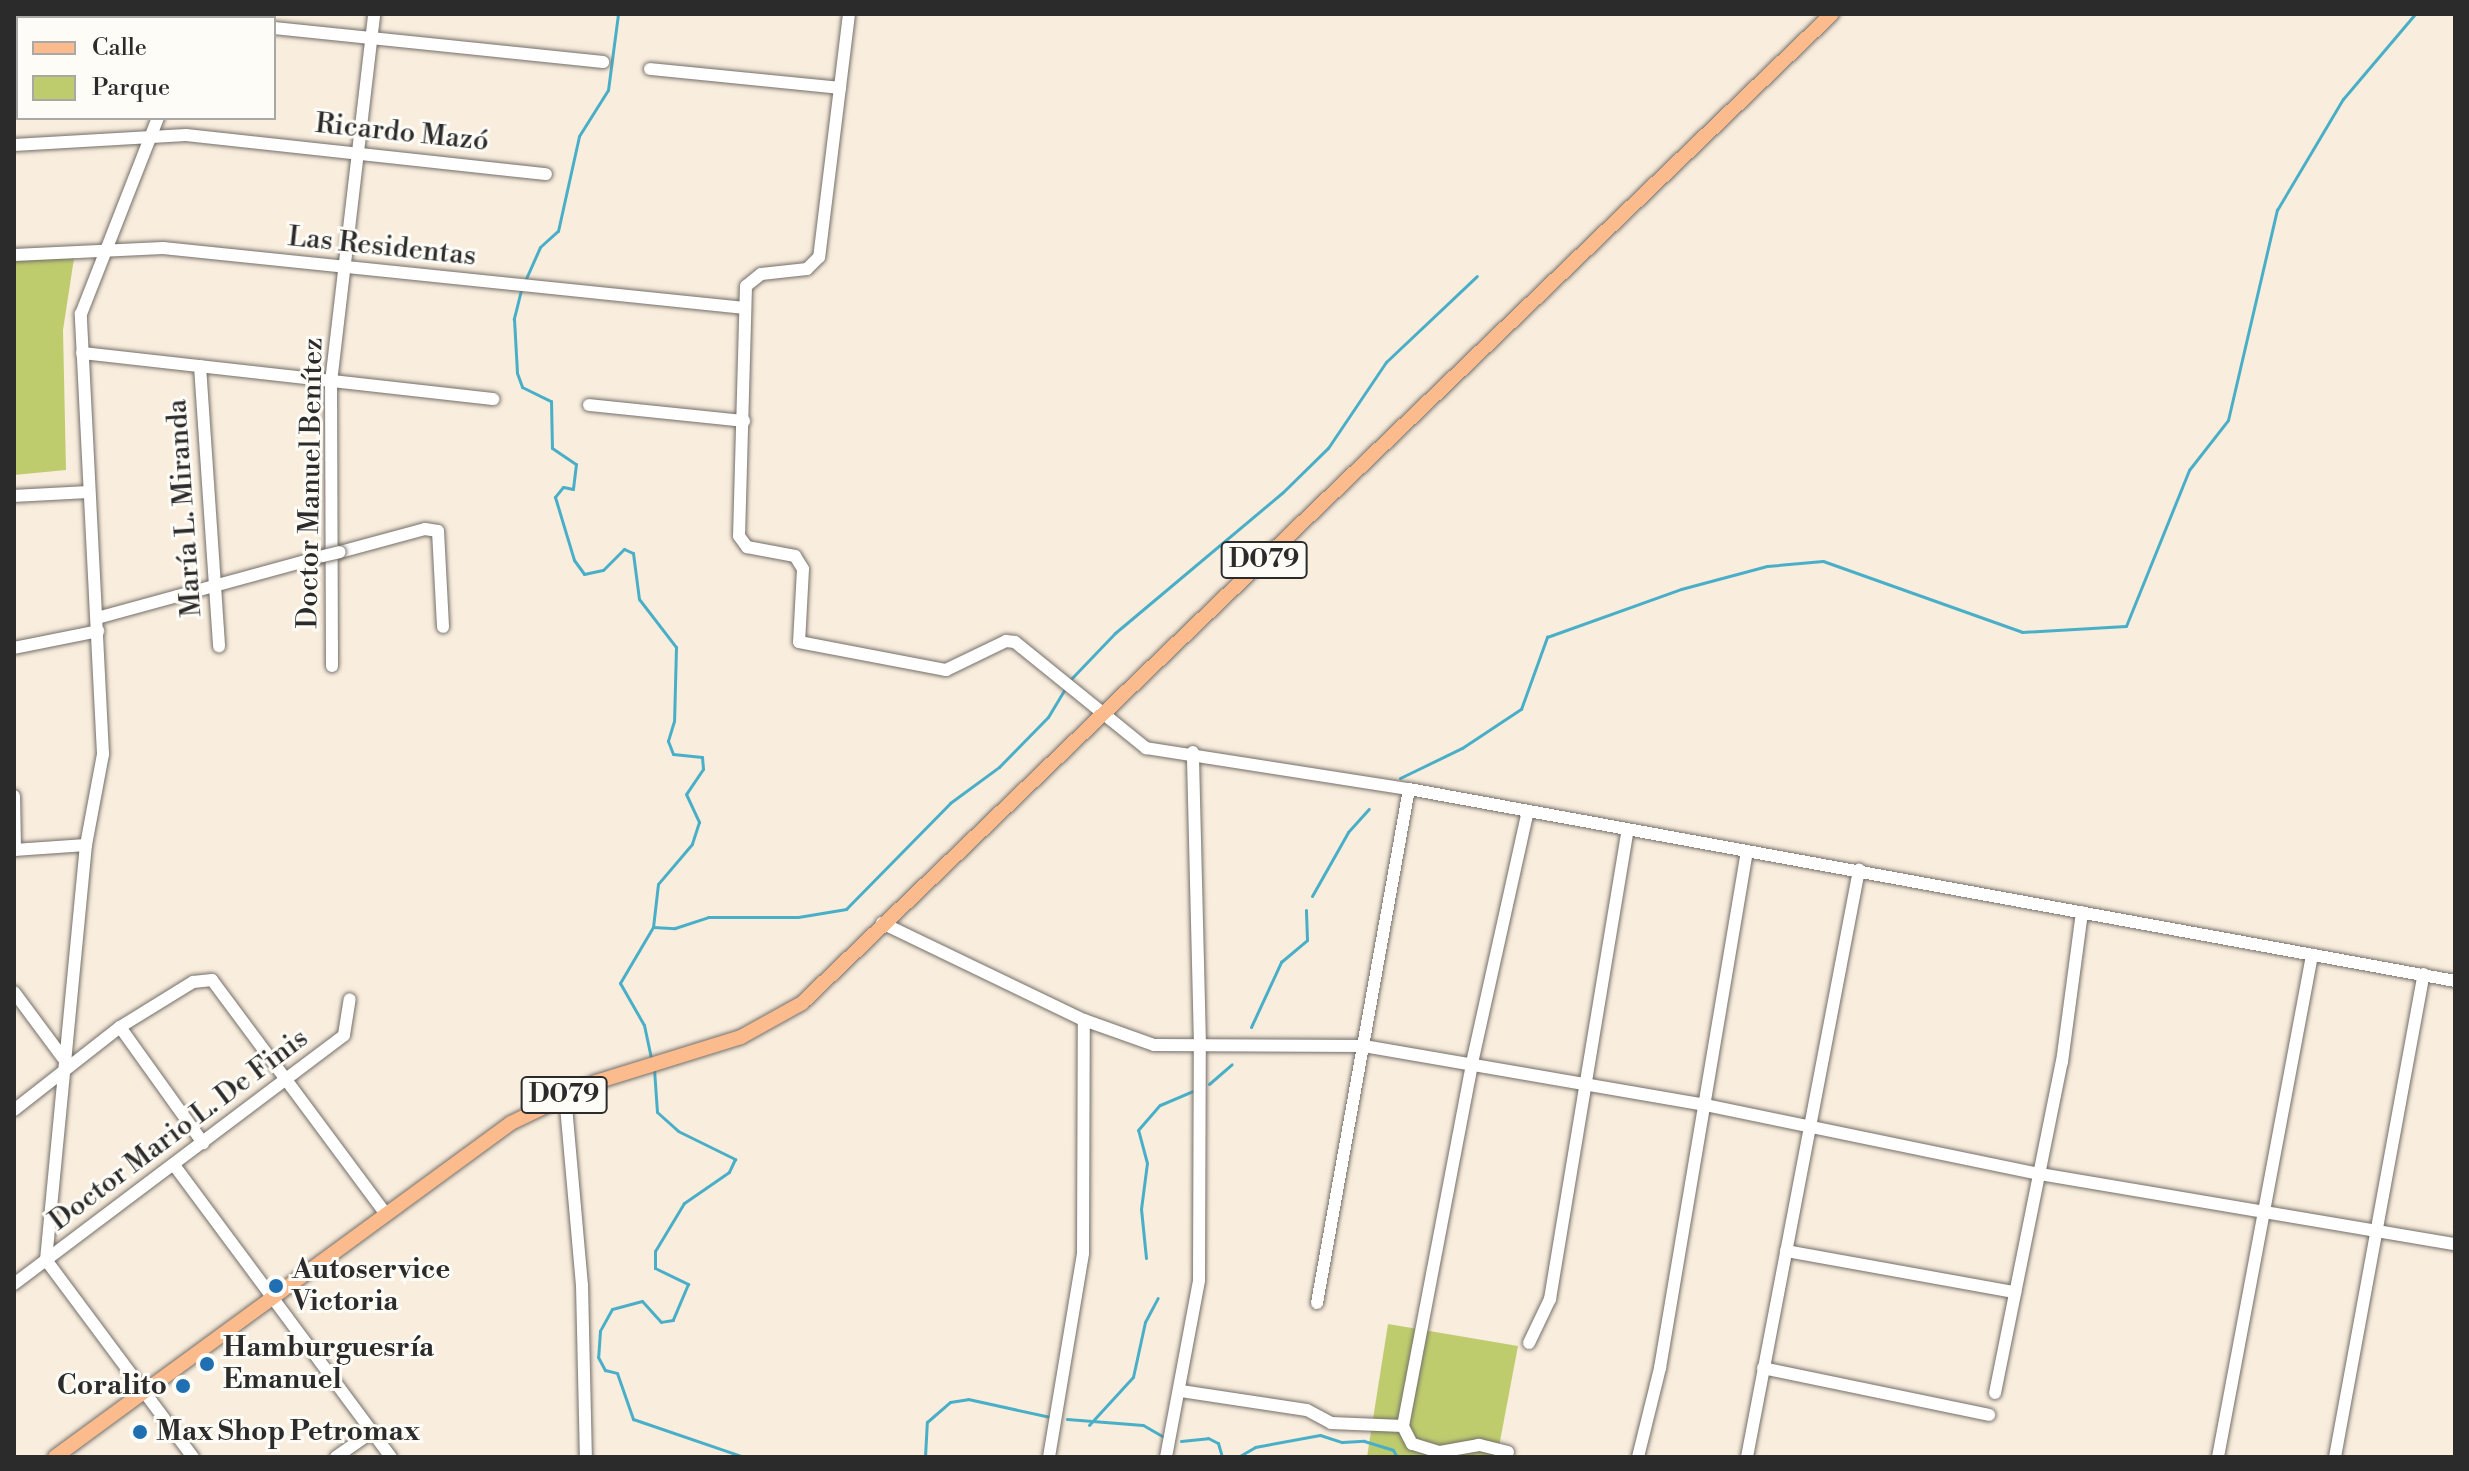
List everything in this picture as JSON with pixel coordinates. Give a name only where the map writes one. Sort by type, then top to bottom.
[{"type":"main road","name":"D079","points":[[55,1457],[491,1136],[565,1095],[773,1021],[833,975],[882,923],[1832,14]]},
{"type":"street","name":"Doctor Manuel Benítez","points":[[332,666],[331,382],[374,14]]},
{"type":"street","points":[[849,14],[819,257],[807,269],[752,278],[745,308],[739,536],[747,547],[795,556],[803,569],[799,642],[946,670],[1006,641],[1015,642],[1101,716],[1146,748],[1193,752],[1409,789],[2455,981]]},
{"type":"street","points":[[276,28],[603,62]]},
{"type":"street","points":[[650,69],[840,88]]},
{"type":"street","points":[[157,120],[81,314],[87,492],[103,754],[86,845],[46,1260],[193,1457]]},
{"type":"street","name":"Ricardo Mazó","points":[[14,145],[151,135],[356,151],[546,174]]},
{"type":"street","name":"Las Residentas","points":[[14,255],[107,247],[163,248],[745,308]]},
{"type":"street","points":[[82,353],[493,399]]},
{"type":"street","name":"María L. Miranda","points":[[200,366],[212,585],[219,646]]},
{"type":"street","points":[[589,405],[744,421]]},
{"type":"street","points":[[14,496],[87,492]]},
{"type":"street","points":[[14,648],[97,625],[212,585],[425,529],[438,531],[443,627]]},
{"type":"street","points":[[1166,1457],[1181,1391],[1199,1280],[1200,1045],[1193,752]]},
{"type":"street","points":[[1317,1303],[1409,789]]},
{"type":"street","points":[[14,796],[15,850],[86,845]]},
{"type":"street","points":[[1508,1452],[1479,1445],[1439,1452],[1412,1444],[1403,1426],[1472,1063],[1528,811]]},
{"type":"street","points":[[1529,1343],[1550,1299],[1582,1085],[1628,830]]},
{"type":"street","points":[[1638,1457],[1660,1368],[1701,1104],[1747,851]]},
{"type":"street","points":[[1747,1457],[1859,870]]},
{"type":"street","points":[[1995,1393],[2040,1174],[2082,912]]},
{"type":"street","points":[[882,923],[1084,1020],[1154,1045],[1364,1046],[1701,1104],[2040,1174],[2455,1244]]},
{"type":"street","points":[[2218,1457],[2312,955]]},
{"type":"street","points":[[2335,1457],[2373,1231],[2424,974]]},
{"type":"street","points":[[14,1110],[63,1064],[202,979],[219,985],[386,1214]]},
{"type":"street","points":[[14,992],[63,1064]]},
{"type":"street","name":"Doctor Mario L. De Finis","points":[[14,1284],[290,1079],[344,1035],[350,999]]},
{"type":"street","points":[[1049,1457],[1083,1253],[1084,1020]]},
{"type":"street","points":[[120,1027],[203,1143]]},
{"type":"street","points":[[565,1095],[582,1285],[582,1455]]},
{"type":"street","points":[[174,1165],[391,1457]]},
{"type":"street","points":[[1786,1251],[2015,1292]]},
{"type":"street","points":[[1763,1368],[1989,1415]]},
{"type":"street","points":[[1181,1391],[1307,1410],[1331,1423],[1403,1426]]},
{"type":"street","points":[[336,1457],[372,1432]]},
{"type":"green space","points":[[75,252],[63,330],[66,470],[14,475],[14,258]]},
{"type":"green space","points":[[1388,1324],[1518,1346],[1497,1457],[1367,1457]]},
{"type":"waterway","points":[[524,283],[540,247],[558,231],[579,136],[608,90],[618,14]]},
{"type":"waterway","points":[[1400,778],[1462,748],[1521,709],[1547,637],[1681,589],[1767,566],[1823,561],[2022,632],[2126,626],[2189,470],[2228,420],[2277,210],[2343,99],[2415,14]]},
{"type":"waterway","points":[[1070,680],[1115,633],[1283,492],[1328,448],[1386,362],[1477,276]]},
{"type":"waterway","points":[[521,290],[514,319],[517,373],[522,387],[551,401],[552,448],[576,464],[573,489],[563,487],[555,497],[574,560],[584,574],[603,570],[624,549],[633,553],[639,599],[676,647],[674,721],[668,741],[673,754],[702,757],[703,769],[686,794],[699,822],[692,844],[658,884],[653,927],[620,983],[644,1025],[651,1058]]},
{"type":"waterway","points":[[653,927],[675,928],[708,917],[798,917],[846,909],[950,803],[999,767],[1048,717],[1066,687]]},
{"type":"waterway","points":[[1312,896],[1348,832],[1369,809]]},
{"type":"waterway","points":[[1251,1027],[1281,962],[1307,940],[1306,910]]},
{"type":"waterway","points":[[1209,1084],[1232,1064]]},
{"type":"waterway","points":[[654,1069],[657,1112],[678,1131],[735,1159],[729,1172],[684,1203],[655,1251],[655,1268],[688,1284],[673,1320],[661,1322],[642,1301],[612,1309],[600,1331],[598,1357],[605,1370],[617,1373],[633,1419],[744,1457]]},
{"type":"waterway","points":[[1146,1258],[1141,1209],[1147,1163],[1138,1130],[1160,1105],[1193,1091]]},
{"type":"waterway","points":[[1089,1425],[1133,1377],[1145,1322],[1158,1298]]},
{"type":"waterway","points":[[925,1457],[927,1422],[950,1402],[968,1399],[1050,1417]]},
{"type":"waterway","points":[[1067,1419],[1143,1425],[1164,1437]]},
{"type":"waterway","points":[[1238,1457],[1255,1447],[1320,1435],[1342,1442],[1364,1441],[1393,1450],[1397,1457]]},
{"type":"waterway","points":[[1181,1441],[1208,1438],[1218,1443],[1222,1457]]},
{"type":"place","name":"Autoservice Victoria","points":[[276,1286]]},
{"type":"place","name":"Hamburguesría Emanuel","points":[[207,1364]]},
{"type":"place","name":"Coralito","points":[[183,1386]]},
{"type":"place","name":"Max Shop Petromax","points":[[140,1432]]}]
